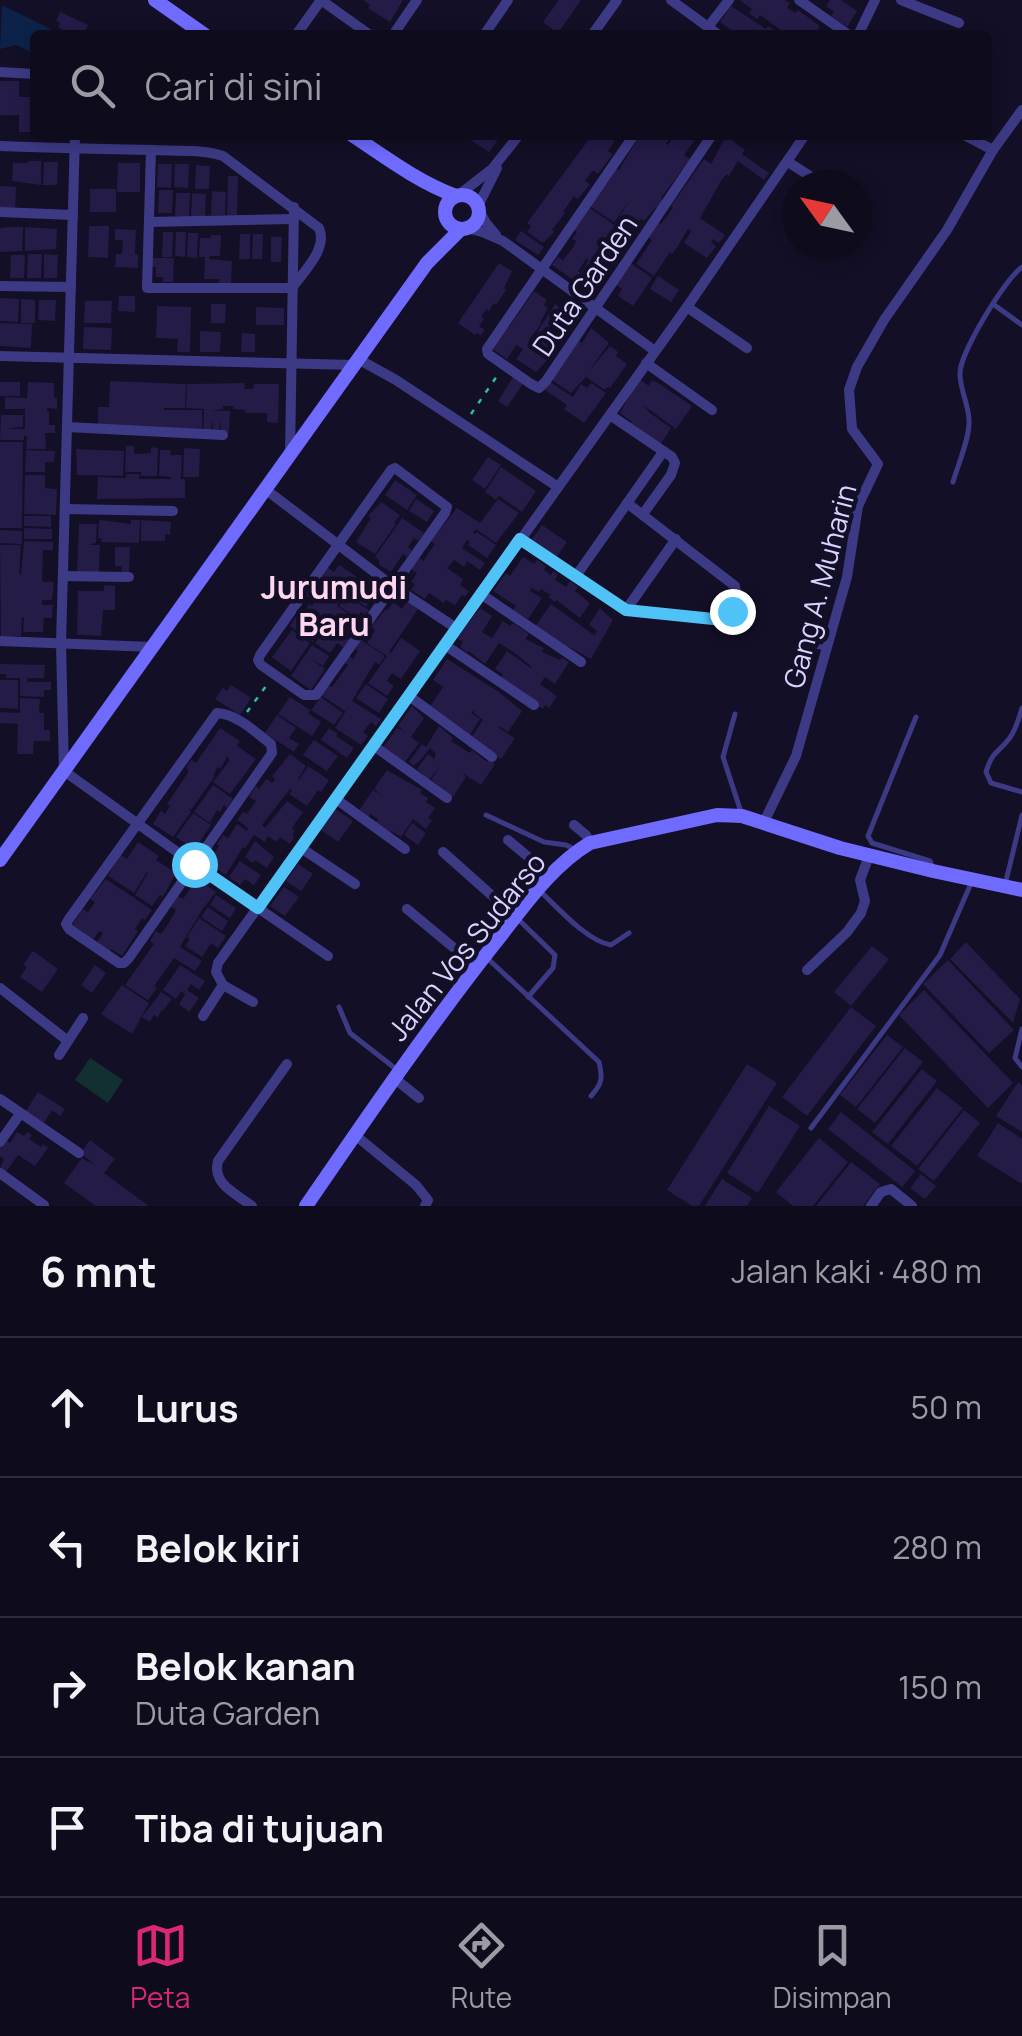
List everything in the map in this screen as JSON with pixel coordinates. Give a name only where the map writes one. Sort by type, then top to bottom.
[{"type":"street","points":[[155,0],[198,30]]},
{"type":"street","points":[[300,30],[321,0],[363,30]]},
{"type":"street","points":[[396,30],[417,0]]},
{"type":"street","points":[[487,30],[508,0]]},
{"type":"street","points":[[596,30],[617,0]]},
{"type":"street","points":[[671,0],[712,30]]},
{"type":"street","points":[[708,27],[729,0]]},
{"type":"street","points":[[799,0],[842,30]]},
{"type":"street","points":[[860,30],[875,0]]},
{"type":"street","points":[[901,0],[959,22]]},
{"type":"street","points":[[0,72],[30,74]]},
{"type":"street","name":"Gang A. Muharin","points":[[763,824],[796,756],[847,577],[858,506],[878,464],[852,429],[849,390],[853,378],[884,320],[1022,110]]},
{"type":"street","points":[[64,771],[61,643],[75,140]]},
{"type":"street","points":[[359,140],[438,189],[471,197],[500,239],[655,351]]},
{"type":"street","points":[[427,263],[446,204],[484,176],[515,140]]},
{"type":"street","name":"Duta Garden","points":[[631,140],[487,349],[488,354],[539,388],[709,140]]},
{"type":"street","points":[[254,1002],[224,985],[216,972],[218,963],[687,307],[801,140]]},
{"type":"street","points":[[974,140],[993,150]]},
{"type":"street","points":[[0,146],[212,152],[223,156],[319,228],[323,238],[320,249],[292,288]]},
{"type":"street","points":[[151,150],[146,288],[292,288]]},
{"type":"street","points":[[0,860],[427,263],[475,223],[505,154]]},
{"type":"street","points":[[788,162],[801,170]]},
{"type":"street","points":[[408,173],[433,195],[454,227],[500,239]]},
{"type":"street","points":[[0,212],[72,215]]},
{"type":"street","points":[[149,222],[294,213]]},
{"type":"street","points":[[290,455],[294,213]]},
{"type":"street","points":[[0,286],[71,287]]},
{"type":"street","points":[[687,307],[747,348]]},
{"type":"street","points":[[0,356],[291,364],[356,362],[396,380],[558,486]]},
{"type":"street","points":[[646,363],[712,410]]},
{"type":"street","points":[[610,415],[672,458],[675,469],[643,514]]},
{"type":"street","points":[[67,427],[222,435]]},
{"type":"street","points":[[576,576],[664,452]]},
{"type":"street","points":[[398,468],[447,507],[316,695],[304,695],[258,660],[337,544],[390,470],[398,468]]},
{"type":"street","points":[[265,489],[394,587],[456,628]]},
{"type":"street","points":[[520,539],[626,610],[723,620],[738,598],[735,586],[627,503]]},
{"type":"street","points":[[65,510],[173,511]]},
{"type":"street","points":[[626,610],[676,539]]},
{"type":"street","points":[[63,576],[129,577]]},
{"type":"street","points":[[481,594],[580,662]]},
{"type":"street","points":[[0,641],[152,647]]},
{"type":"street","points":[[445,645],[534,706]]},
{"type":"street","points":[[409,696],[492,757]]},
{"type":"street","points":[[224,712],[271,744],[272,753],[124,964],[119,964],[66,924],[138,823],[216,713],[224,712]]},
{"type":"street","points":[[374,746],[447,798]]},
{"type":"street","points":[[64,771],[328,956]]},
{"type":"street","points":[[336,799],[405,849]]},
{"type":"street","points":[[574,825],[586,835],[583,847],[717,815],[742,816],[869,856],[1022,890]]},
{"type":"street","points":[[508,840],[551,876]]},
{"type":"street","name":"Jalan Vos Sudarso","points":[[306,1206],[396,1075],[481,962],[551,876],[583,847]]},
{"type":"street","points":[[301,848],[355,884]]},
{"type":"street","points":[[443,852],[516,918]]},
{"type":"street","points":[[808,970],[847,932],[861,912],[865,901],[860,880],[869,856]]},
{"type":"street","points":[[407,908],[481,962]]},
{"type":"street","points":[[204,1016],[224,985]]},
{"type":"street","points":[[0,988],[68,1041]]},
{"type":"street","points":[[59,1055],[83,1018]]},
{"type":"street","points":[[252,1206],[218,1179],[215,1172],[218,1160],[287,1064]]},
{"type":"street","points":[[396,1075],[420,1098]]},
{"type":"street","points":[[0,1100],[78,1152]]},
{"type":"street","points":[[0,1142],[20,1114]]},
{"type":"street","points":[[355,1135],[416,1185],[428,1200],[426,1206]]},
{"type":"street","points":[[0,1173],[44,1204]]},
{"type":"street","points":[[870,1206],[881,1192],[891,1188],[912,1206]]},
{"type":"lane","points":[[953,482],[970,423],[960,372],[964,355],[993,304],[1022,266]]},
{"type":"lane","points":[[993,304],[1022,324]]},
{"type":"lane","points":[[802,642],[825,648]]},
{"type":"lane","points":[[1022,708],[1015,729],[992,754],[986,772],[991,783],[1022,792]]},
{"type":"lane","points":[[734,714],[722,757],[742,816]]},
{"type":"lane","points":[[916,717],[868,836],[872,843],[930,861],[933,872]]},
{"type":"lane","points":[[1004,886],[1022,815]]},
{"type":"lane","points":[[486,816],[544,842],[583,847]]},
{"type":"lane","points":[[811,1128],[940,956],[972,880]]},
{"type":"lane","points":[[539,890],[603,944],[611,945],[629,933]]},
{"type":"lane","points":[[516,918],[555,956],[553,968],[528,996]]},
{"type":"lane","points":[[481,962],[528,996],[599,1062],[603,1076],[590,1096]]},
{"type":"lane","points":[[340,1007],[350,1033],[396,1075]]},
{"type":"lane","points":[[1022,1029],[1015,1058],[1022,1068]]},
{"type":"path","points":[[464,425],[504,366]]},
{"type":"path","points":[[240,722],[274,675]]},
{"type":"green space","points":[[90,1058],[123,1080],[108,1103],[75,1080]]},
{"type":"water","points":[[2,5],[51,29],[30,30],[30,52],[16,45],[0,49]]},
{"type":"building","points":[[363,0],[403,0],[390,22],[368,8],[370,5]]},
{"type":"building","points":[[559,0],[581,0],[560,30],[543,22]]},
{"type":"building","points":[[739,0],[785,0],[790,3],[787,8],[796,13],[798,10],[820,26],[817,30],[781,30],[760,15],[757,19],[749,13],[752,9]]},
{"type":"building","points":[[830,0],[841,0],[857,11],[847,27],[831,16],[834,12],[826,6]]},
{"type":"building","points":[[731,6],[766,29],[768,26],[775,30],[731,30],[720,22]]},
{"type":"building","points":[[60,12],[88,25],[86,30],[63,30],[56,21]]},
{"type":"building","points":[[0,81],[19,81],[19,97],[30,97],[30,132],[19,132],[19,115],[0,115]]},
{"type":"building","points":[[471,140],[497,140],[489,152]]},
{"type":"building","points":[[588,140],[615,140],[608,151],[613,154],[598,174],[591,172],[585,181],[590,184],[578,199],[574,196],[554,232],[543,243],[527,232],[531,226],[527,223]]},
{"type":"building","points":[[637,140],[669,140],[668,145],[672,140],[694,140],[684,155],[690,159],[657,209],[644,221],[641,219],[628,245],[625,243],[613,262],[606,257],[602,262],[611,268],[607,274],[604,272],[598,283],[582,272],[587,258],[578,271],[599,286],[593,294],[552,265],[572,249],[577,232],[574,230],[590,208],[614,225],[630,200],[614,222],[588,205],[616,168],[619,170]]},
{"type":"building","points":[[724,140],[731,140],[745,150],[742,154],[769,173],[764,180],[738,161],[721,181],[700,218],[725,235],[719,243],[713,239],[711,242],[716,246],[707,258],[684,243],[691,231],[688,229],[654,276],[636,264],[652,240],[648,237],[673,208],[704,159],[711,164]]},
{"type":"building","points":[[41,161],[41,185],[12,181],[13,163]]},
{"type":"building","points":[[44,162],[58,162],[57,185],[43,185]]},
{"type":"building","points":[[118,163],[140,163],[140,192],[117,192]]},
{"type":"building","points":[[158,164],[172,164],[171,188],[157,187]]},
{"type":"building","points":[[175,164],[189,164],[188,188],[174,187]]},
{"type":"building","points":[[196,165],[210,166],[209,189],[195,189]]},
{"type":"building","points":[[228,176],[238,176],[237,215],[227,215]]},
{"type":"building","points":[[0,186],[16,187],[15,212],[0,211]]},
{"type":"building","points":[[90,189],[116,189],[116,212],[90,212]]},
{"type":"building","points":[[159,190],[173,190],[172,213],[158,213]]},
{"type":"building","points":[[212,191],[226,192],[225,215],[211,215]]},
{"type":"building","points":[[176,193],[190,193],[189,217],[175,216]]},
{"type":"building","points":[[192,193],[206,194],[205,217],[191,217]]},
{"type":"building","points":[[89,226],[109,226],[108,258],[88,257]]},
{"type":"building","points":[[23,227],[22,251],[0,252],[0,228]]},
{"type":"building","points":[[25,227],[57,229],[56,249],[25,251]]},
{"type":"building","points":[[115,229],[136,230],[138,268],[115,267],[116,254],[122,254],[123,240],[115,240]]},
{"type":"building","points":[[521,231],[544,247],[538,255],[515,240]]},
{"type":"building","points":[[163,232],[173,232],[172,257],[162,257]]},
{"type":"building","points":[[176,232],[186,232],[185,257],[175,256]]},
{"type":"building","points":[[188,233],[198,233],[197,258],[187,257]]},
{"type":"building","points":[[240,234],[250,234],[250,259],[239,259]]},
{"type":"building","points":[[253,234],[263,234],[262,259],[252,259]]},
{"type":"building","points":[[221,235],[220,256],[209,259],[232,261],[231,286],[219,285],[219,279],[204,279],[205,257],[199,257],[200,238]]},
{"type":"building","points":[[271,237],[282,237],[281,262],[271,262]]},
{"type":"building","points":[[28,254],[42,254],[41,278],[27,278]]},
{"type":"building","points":[[44,254],[58,255],[57,278],[44,278]]},
{"type":"building","points":[[11,255],[25,255],[24,278],[10,278]]},
{"type":"building","points":[[149,258],[174,258],[173,282],[156,277],[156,267],[149,267]]},
{"type":"building","points":[[629,262],[652,278],[633,306],[618,296],[622,289],[615,284]]},
{"type":"building","points":[[499,263],[512,271],[506,290],[496,305],[486,309],[479,326],[485,330],[475,335],[458,323]]},
{"type":"building","points":[[658,276],[679,290],[671,302],[650,289]]},
{"type":"building","points":[[534,291],[547,300],[544,305],[548,308],[531,342],[555,304],[573,316],[560,329],[547,353],[551,356],[536,372],[516,359],[523,349],[516,345],[507,359],[491,348],[505,324],[509,327]]},
{"type":"building","points":[[119,296],[135,296],[135,312],[118,311]]},
{"type":"building","points":[[0,298],[19,299],[18,322],[0,321]]},
{"type":"building","points":[[21,299],[35,300],[35,323],[21,323]]},
{"type":"building","points":[[39,300],[56,300],[55,321],[38,320]]},
{"type":"building","points":[[85,301],[112,301],[111,323],[84,323]]},
{"type":"building","points":[[211,304],[226,304],[225,323],[211,323]]},
{"type":"building","points":[[157,306],[191,307],[190,352],[177,352],[178,339],[156,338]]},
{"type":"building","points":[[256,307],[284,308],[284,325],[256,325]]},
{"type":"building","points":[[0,323],[32,324],[31,348],[0,346]]},
{"type":"building","points":[[84,327],[112,328],[111,350],[83,349]]},
{"type":"building","points":[[591,328],[609,343],[588,372],[610,346],[627,364],[610,388],[605,390],[586,377],[571,393],[549,378]]},
{"type":"building","points":[[200,331],[221,332],[220,352],[200,352]]},
{"type":"building","points":[[242,333],[255,334],[255,352],[241,352]]},
{"type":"building","points":[[513,377],[523,384],[507,407],[498,401]]},
{"type":"building","points":[[639,379],[649,386],[652,380],[658,383],[692,406],[676,429],[643,405],[671,428],[660,445],[639,429],[637,432],[629,427],[632,422],[620,413]]},
{"type":"building","points":[[547,380],[573,397],[581,384],[587,388],[591,383],[606,393],[584,423],[542,388]]},
{"type":"building","points":[[110,381],[186,384],[185,408],[164,410],[202,410],[202,433],[98,428],[98,407],[109,407]]},
{"type":"building","points":[[0,382],[20,382],[20,396],[0,396]]},
{"type":"building","points":[[28,382],[54,383],[57,409],[47,411],[55,433],[45,433],[46,449],[26,449],[27,436],[24,440],[0,440],[1,415],[23,415],[23,427],[7,429],[25,429],[25,409],[5,409],[5,397],[27,398]]},
{"type":"building","points":[[245,383],[244,389],[253,389],[254,384],[279,384],[278,423],[267,422],[267,413],[245,413],[233,409],[234,406],[223,406],[212,411],[230,411],[229,433],[221,434],[220,420],[219,434],[213,434],[212,419],[211,433],[203,433],[204,409],[186,408],[187,384]]},
{"type":"building","points":[[0,442],[23,442],[22,528],[0,528]]},
{"type":"building","points":[[126,446],[134,446],[134,454],[151,453],[151,447],[158,448],[157,476],[125,472]]},
{"type":"building","points":[[184,448],[200,449],[199,477],[183,477]]},
{"type":"building","points":[[76,449],[124,451],[123,476],[77,475]]},
{"type":"building","points":[[26,450],[55,451],[54,462],[45,462],[45,472],[25,472]]},
{"type":"building","points":[[160,450],[182,455],[185,498],[97,499],[98,477],[140,474],[139,479],[171,479],[159,476]]},
{"type":"building","points":[[488,457],[501,465],[485,489],[472,480]]},
{"type":"building","points":[[501,467],[536,491],[522,512],[499,496],[496,500],[485,492]]},
{"type":"building","points":[[25,475],[45,475],[45,488],[57,489],[56,515],[24,514]]},
{"type":"building","points":[[395,480],[417,495],[407,510],[385,495]]},
{"type":"building","points":[[416,499],[434,511],[427,522],[409,511]]},
{"type":"building","points":[[498,499],[519,513],[496,543],[476,529],[473,533],[496,545],[487,558],[468,545],[467,540],[462,548],[485,563],[480,570],[467,561],[464,567],[454,560],[447,568],[463,579],[460,585],[469,591],[465,597],[462,595],[455,605],[429,593],[425,599],[411,590],[417,573],[411,569],[419,558],[423,561],[435,544],[431,541],[457,508],[480,523]]},
{"type":"building","points":[[381,502],[400,515],[375,554],[356,542],[371,518],[368,516]]},
{"type":"building","points":[[24,516],[51,516],[51,527],[24,526]]},
{"type":"building","points":[[402,518],[424,533],[418,541],[414,538],[408,547],[412,550],[407,557],[403,554],[391,572],[378,564],[380,561],[375,557]]},
{"type":"building","points":[[99,520],[131,524],[131,520],[140,520],[139,543],[101,542]]},
{"type":"building","points":[[141,520],[171,522],[170,535],[165,534],[165,541],[141,541]]},
{"type":"building","points":[[79,524],[97,524],[96,543],[89,545],[100,545],[99,572],[77,573]]},
{"type":"building","points":[[542,525],[567,542],[554,561],[529,543]]},
{"type":"building","points":[[24,528],[52,529],[52,539],[24,539]]},
{"type":"building","points":[[0,530],[22,531],[22,544],[0,543]]},
{"type":"building","points":[[24,541],[53,542],[53,550],[43,550],[42,579],[54,582],[52,600],[42,600],[42,605],[53,605],[52,618],[44,618],[43,632],[23,632],[22,617],[21,636],[1,636],[0,545],[21,545],[21,574]]},
{"type":"building","points":[[115,547],[130,547],[129,573],[122,573],[122,566],[115,566]]},
{"type":"building","points":[[523,557],[546,566],[544,570],[551,575],[553,571],[558,575],[555,580],[566,587],[570,581],[578,587],[575,591],[590,603],[580,618],[541,589],[539,592],[532,588],[530,591],[542,598],[528,619],[493,591]]},
{"type":"building","points":[[339,565],[357,577],[346,594],[321,578],[327,567],[334,572]]},
{"type":"building","points":[[359,577],[377,590],[366,607],[347,594]]},
{"type":"building","points":[[324,584],[343,596],[337,606],[357,619],[344,648],[337,643],[330,653],[315,643],[334,619],[330,616],[313,642],[290,626],[309,604],[312,606]]},
{"type":"building","points":[[104,585],[115,586],[115,610],[103,610],[101,636],[77,635],[78,591],[104,591]]},
{"type":"building","points":[[346,596],[369,610],[357,618],[339,606]]},
{"type":"building","points":[[407,601],[418,609],[389,652],[401,638],[420,651],[401,679],[392,673],[387,681],[394,686],[387,696],[368,683],[387,656],[367,643],[375,630],[371,627],[386,609],[393,602],[402,609]]},
{"type":"building","points":[[551,604],[594,635],[597,631],[589,625],[600,608],[613,620],[591,659],[569,647],[567,651],[534,628]]},
{"type":"building","points":[[480,608],[492,616],[482,632],[492,638],[503,621],[510,626],[513,623],[529,634],[525,639],[544,648],[542,652],[569,662],[555,684],[545,677],[540,684],[557,696],[549,708],[545,705],[543,709],[530,701],[532,698],[495,669],[507,651],[532,667],[516,654],[499,643],[485,664],[460,647],[463,642],[457,638]]},
{"type":"building","points":[[292,630],[310,643],[291,671],[272,657]]},
{"type":"building","points":[[361,640],[385,656],[379,665],[375,662],[352,701],[381,719],[376,726],[371,722],[366,728],[363,732],[368,736],[361,745],[335,728],[349,706],[345,711],[318,693],[328,685],[332,687],[348,665],[345,663],[349,656],[353,659],[358,651],[355,649]]},
{"type":"building","points":[[312,645],[329,656],[323,666],[308,657],[325,669],[311,690],[291,676]]},
{"type":"building","points":[[447,659],[522,711],[508,732],[499,728],[515,738],[501,759],[470,739],[483,720],[475,710],[471,713],[480,719],[468,738],[429,708],[443,687],[433,680]]},
{"type":"building","points":[[0,664],[45,665],[44,678],[27,678],[27,682],[51,682],[51,690],[44,690],[44,697],[20,696],[20,678],[0,674]]},
{"type":"building","points":[[0,680],[18,680],[18,709],[0,708]]},
{"type":"building","points":[[366,684],[388,699],[379,713],[356,698]]},
{"type":"building","points":[[231,685],[251,698],[240,715],[215,699],[223,688],[227,691]]},
{"type":"building","points":[[290,697],[321,722],[312,736],[278,714]]},
{"type":"building","points":[[321,697],[343,713],[334,725],[311,710]]},
{"type":"building","points":[[20,698],[40,699],[44,730],[50,730],[50,741],[34,741],[33,754],[17,754],[18,724],[0,723],[0,712],[20,713]]},
{"type":"building","points":[[412,706],[424,718],[411,737],[419,743],[405,762],[382,749],[397,728],[405,732],[398,726]]},
{"type":"building","points":[[277,715],[296,728],[289,738],[299,744],[294,752],[265,733]]},
{"type":"building","points":[[439,726],[453,738],[451,741],[495,764],[481,785],[462,773],[466,777],[453,797],[431,780],[440,766],[429,780],[417,769],[428,754],[434,759],[436,754],[430,748],[414,766],[409,762],[422,744],[426,747]]},
{"type":"building","points":[[220,728],[240,741],[237,746],[256,759],[230,794],[213,782],[229,761],[228,756],[191,810],[188,808],[191,812],[173,837],[153,824],[161,811],[165,814],[170,806],[167,804],[189,771],[186,768],[191,760],[196,763]]},
{"type":"building","points":[[329,728],[354,748],[347,758],[321,740]]},
{"type":"building","points":[[314,740],[338,756],[327,771],[303,755]]},
{"type":"building","points":[[290,754],[306,766],[299,780],[308,766],[329,780],[307,806],[289,794],[290,789],[262,825],[265,828],[287,801],[303,812],[292,828],[295,831],[290,844],[280,837],[277,842],[268,836],[265,842],[254,835],[226,875],[208,863],[217,844],[223,835],[228,838],[237,824],[247,831],[237,820],[256,801],[249,797],[266,779],[273,783],[272,776]]},
{"type":"building","points":[[387,770],[422,790],[420,793],[428,798],[426,802],[435,808],[426,829],[413,819],[401,837],[391,831],[389,835],[374,825],[378,819],[358,812],[373,790],[384,797],[374,789]]},
{"type":"building","points":[[213,785],[233,799],[227,808],[224,805],[220,812],[217,810],[210,823],[194,812]]},
{"type":"building","points":[[334,808],[353,821],[338,842],[320,829]]},
{"type":"building","points":[[193,813],[211,825],[194,850],[176,837]]},
{"type":"building","points":[[412,823],[426,833],[418,845],[404,835]]},
{"type":"building","points":[[255,841],[274,857],[267,868],[245,857]]},
{"type":"building","points":[[138,842],[176,873],[163,897],[160,895],[152,906],[135,895],[147,872],[134,893],[108,876],[120,854],[127,859]]},
{"type":"building","points":[[240,861],[261,875],[254,885],[245,879],[240,885],[229,877]]},
{"type":"building","points":[[298,864],[313,874],[301,891],[286,881]]},
{"type":"building","points":[[106,879],[152,910],[145,920],[142,918],[122,956],[111,949],[108,955],[94,946],[103,933],[99,931],[93,940],[72,925],[83,909],[88,912],[95,902],[90,899]]},
{"type":"building","points":[[197,879],[216,892],[180,947],[202,961],[195,971],[174,958],[148,1000],[125,985],[154,944],[150,941],[156,931],[161,934],[167,926],[178,896],[183,899]]},
{"type":"building","points":[[284,887],[299,897],[285,916],[270,906]]},
{"type":"building","points":[[216,895],[236,908],[230,918],[210,905]]},
{"type":"building","points":[[208,907],[228,921],[222,931],[201,917]]},
{"type":"building","points":[[199,918],[226,936],[218,948],[211,943],[202,957],[185,946]]},
{"type":"building","points":[[966,942],[1020,999],[1013,1023],[950,959]]},
{"type":"building","points":[[872,946],[889,959],[851,1006],[834,992]]},
{"type":"building","points":[[33,951],[58,969],[42,992],[20,977]]},
{"type":"building","points":[[948,960],[1014,1030],[989,1053],[923,984]]},
{"type":"building","points":[[95,965],[106,973],[92,993],[81,985]]},
{"type":"building","points":[[180,965],[205,981],[199,990],[191,984],[187,990],[199,998],[189,1012],[179,1004],[185,994],[181,991],[176,999],[163,990]]},
{"type":"building","points":[[122,985],[149,1003],[132,1034],[101,1014]]},
{"type":"building","points":[[924,990],[1013,1083],[988,1108],[899,1015]]},
{"type":"building","points":[[161,992],[172,999],[150,1022],[142,1017]]},
{"type":"building","points":[[851,1007],[876,1026],[807,1116],[782,1097]]},
{"type":"building","points":[[887,1035],[903,1047],[856,1107],[840,1095]]},
{"type":"building","points":[[905,1048],[923,1062],[875,1123],[857,1109]]},
{"type":"building","points":[[747,1064],[777,1083],[699,1206],[692,1206],[667,1190]]},
{"type":"building","points":[[922,1069],[937,1081],[888,1144],[872,1132]]},
{"type":"building","points":[[1018,1082],[1022,1085],[1022,1132],[996,1116]]},
{"type":"building","points":[[937,1088],[963,1108],[917,1166],[891,1146]]},
{"type":"building","points":[[38,1092],[65,1109],[60,1116],[52,1110],[44,1123],[26,1111]]},
{"type":"building","points":[[769,1106],[800,1126],[758,1193],[727,1173]]},
{"type":"building","points":[[964,1110],[980,1123],[934,1181],[918,1169]]},
{"type":"building","points":[[841,1112],[915,1171],[902,1187],[828,1129]]},
{"type":"building","points":[[998,1123],[1022,1139],[1022,1184],[977,1156]]},
{"type":"building","points":[[17,1132],[24,1136],[27,1132],[32,1135],[29,1139],[48,1148],[35,1166],[18,1155],[6,1172],[0,1168],[4,1159],[0,1146],[5,1139],[10,1143]]},
{"type":"building","points":[[819,1138],[848,1162],[813,1206],[793,1206],[776,1192]]},
{"type":"building","points":[[90,1140],[115,1159],[104,1173],[149,1206],[96,1206],[64,1183],[82,1158],[96,1166],[81,1153]]},
{"type":"building","points":[[851,1162],[880,1184],[863,1206],[816,1206]]},
{"type":"building","points":[[921,1174],[936,1186],[925,1199],[910,1188]]},
{"type":"building","points":[[722,1179],[752,1198],[747,1206],[705,1206]]},
{"type":"district","name":"Jurumudi Baru","points":[[334,606]]},
{"type":"route","points":[[194,864],[258,908],[520,539],[626,610],[723,620],[732,611]]}]
